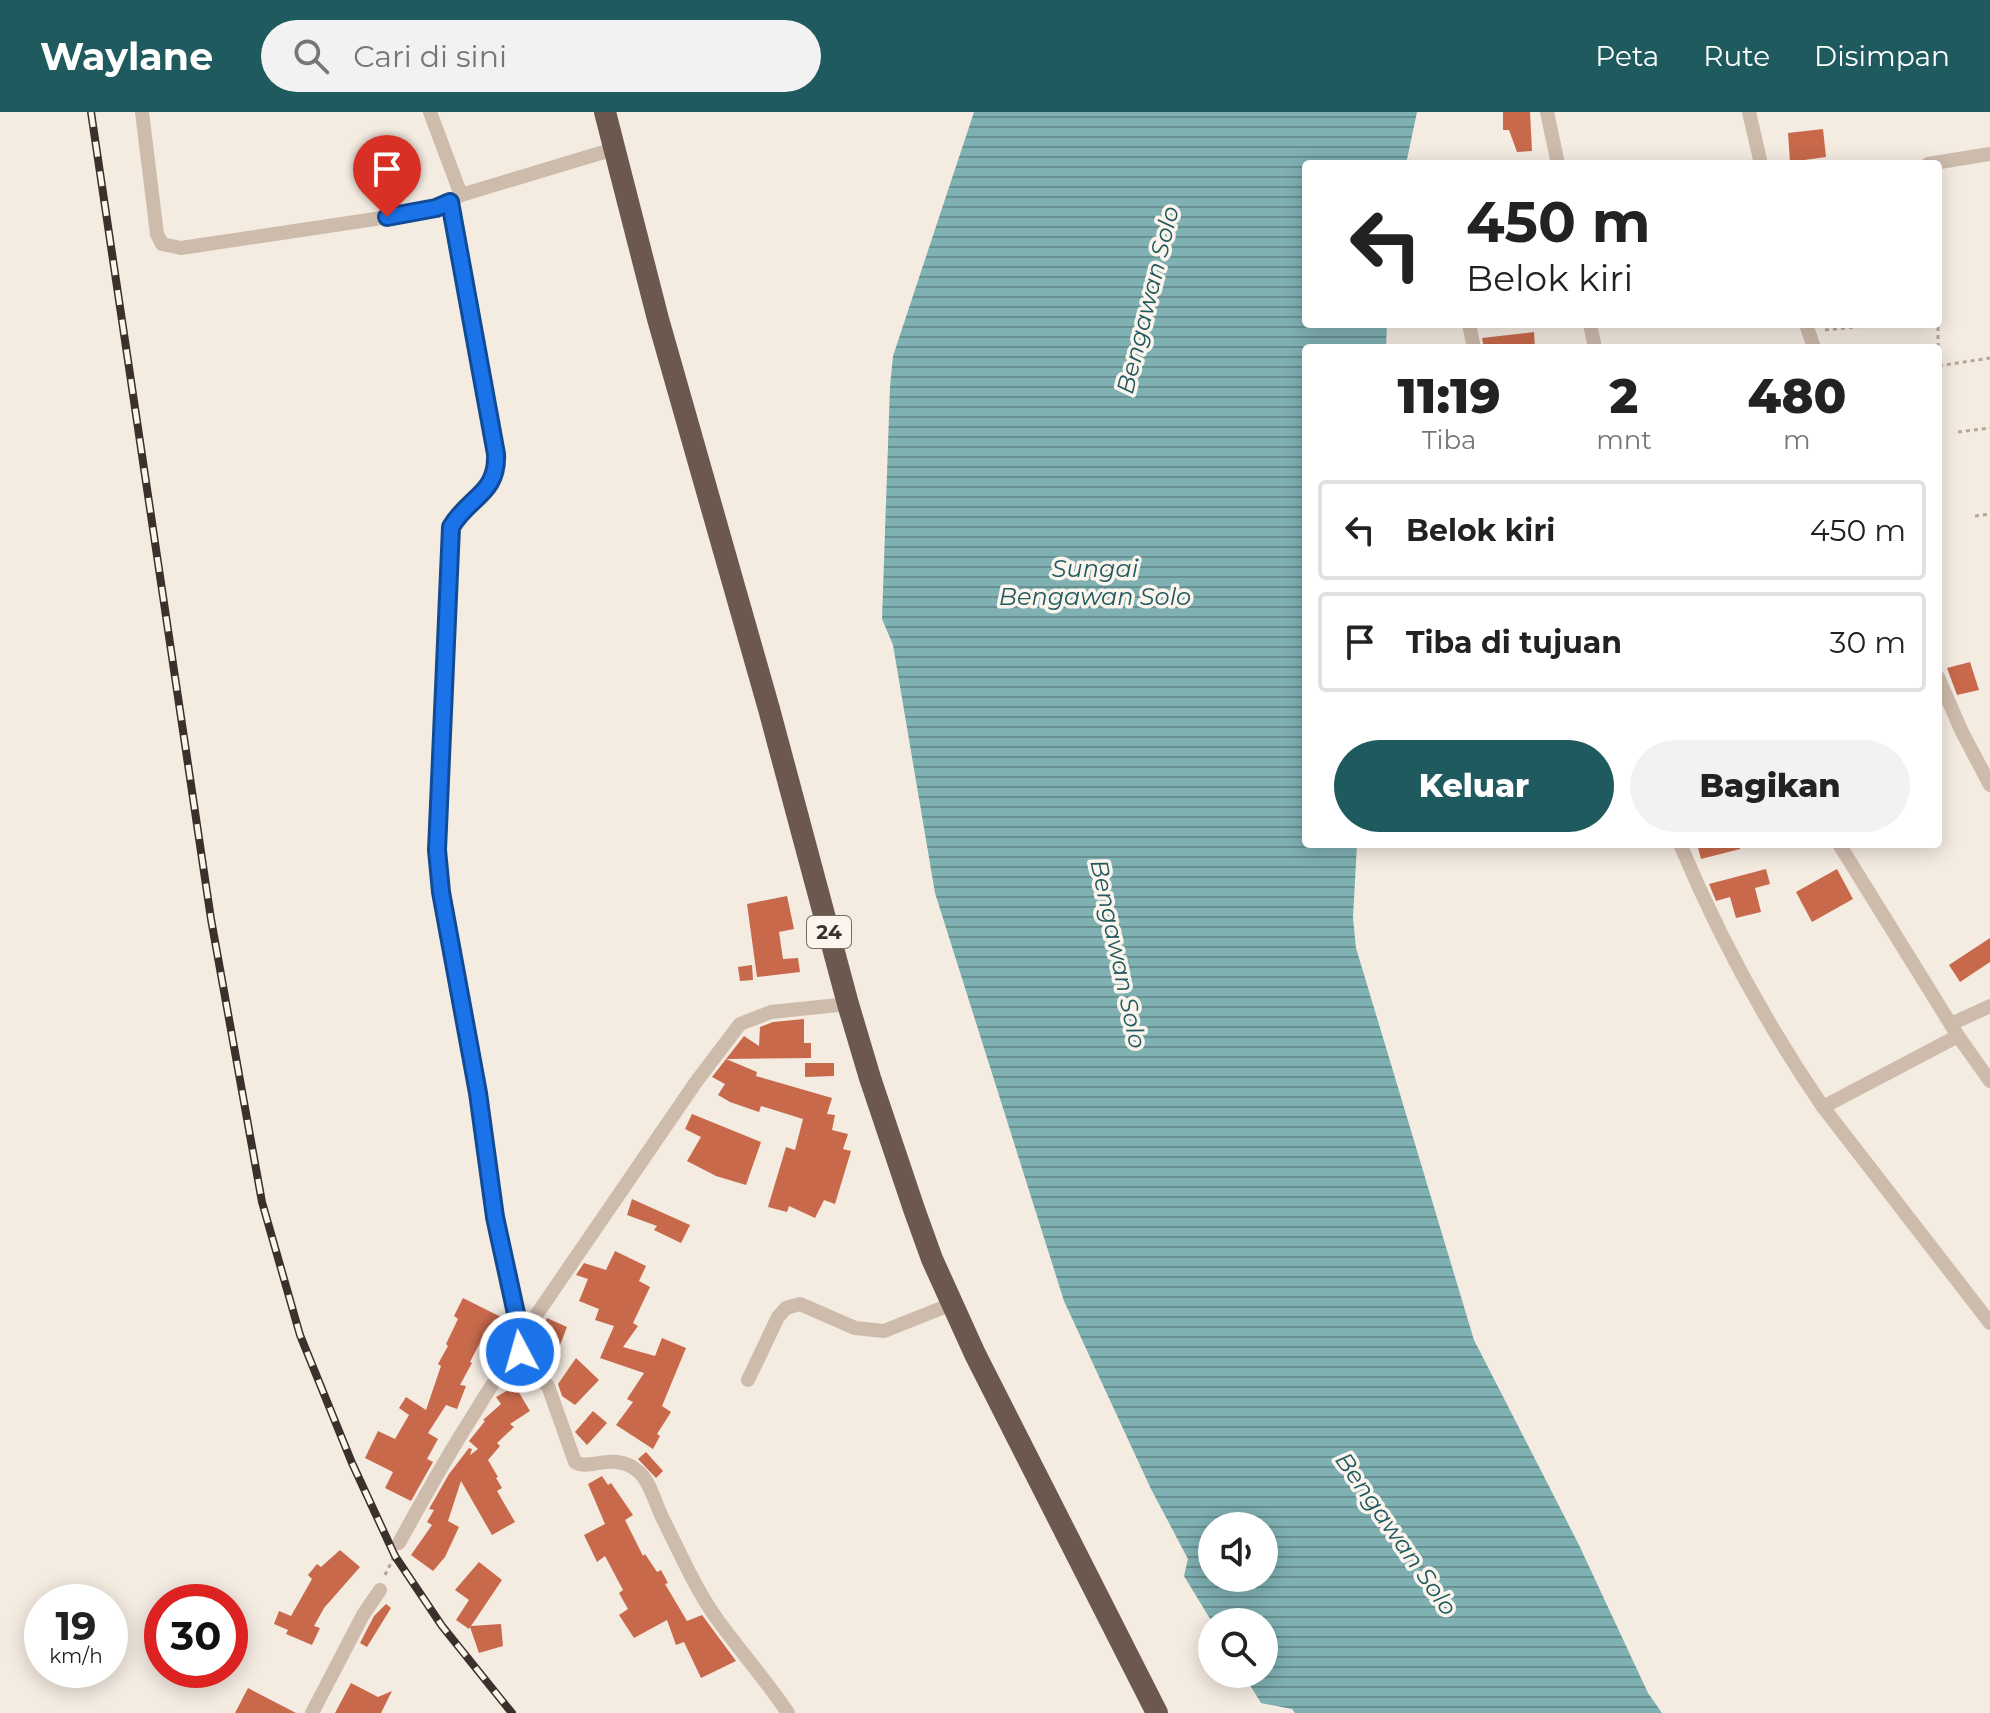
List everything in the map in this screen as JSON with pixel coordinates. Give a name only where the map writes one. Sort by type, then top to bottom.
[{"type":"highway","name":"24","points":[[605,112],[658,319],[769,709],[848,1004],[914,1209],[975,1354],[1157,1713]]},
{"type":"street","points":[[142,112],[157,234],[166,245],[181,248],[415,213],[614,149]]},
{"type":"street","points":[[399,1543],[439,1470],[487,1394],[507,1367],[516,1361],[522,1345],[495,1217],[478,1093],[441,892],[437,850],[451,527],[493,480],[497,469],[455,198],[430,112]]},
{"type":"street","points":[[1547,112],[1557,160]]},
{"type":"street","points":[[1749,112],[1760,160]]},
{"type":"street","points":[[1942,162],[1990,154]]},
{"type":"street","points":[[1942,685],[1990,785]]},
{"type":"street","points":[[1682,848],[1757,1001],[1823,1107],[1990,1323]]},
{"type":"street","points":[[1841,848],[1990,1081]]},
{"type":"street","points":[[521,1334],[696,1082],[740,1024],[771,1012],[848,1004]]},
{"type":"street","points":[[1823,1107],[1955,1030],[1990,1006]]},
{"type":"street","points":[[748,1380],[778,1317],[786,1308],[800,1304],[855,1328],[884,1331],[952,1304]]},
{"type":"street","points":[[516,1361],[548,1386],[575,1462],[583,1465],[609,1460],[630,1466],[642,1474],[715,1616],[788,1713]]},
{"type":"street","points":[[312,1713],[363,1615],[380,1590]]},
{"type":"path","points":[[1942,365],[1990,358]]},
{"type":"path","points":[[1958,432],[1990,428]]},
{"type":"path","points":[[1975,516],[1990,514]]},
{"type":"path","points":[[380,1590],[399,1543]]},
{"type":"water","name":"Sungai Bengawan Solo","points":[[974,112],[1417,112],[1407,160],[1302,160],[1302,328],[1387,328],[1386,344],[1302,344],[1302,848],[1357,848],[1353,918],[1356,948],[1474,1340],[1579,1545],[1648,1693],[1662,1713],[1295,1713],[1292,1709],[1261,1703],[1252,1688],[1278,1688],[1278,1608],[1203,1608],[1184,1576],[1188,1559],[1151,1489],[1064,1301],[935,893],[893,645],[882,619],[893,356]]},
{"type":"building","points":[[1503,112],[1530,112],[1532,151],[1517,152],[1509,130],[1503,130]]},
{"type":"building","points":[[1823,129],[1826,157],[1790,160],[1788,133]]},
{"type":"building","points":[[1534,332],[1535,344],[1483,344],[1482,338]]},
{"type":"building","points":[[1970,662],[1979,690],[1957,695],[1947,668]]},
{"type":"building","points":[[1698,848],[1740,848],[1740,849],[1701,859]]},
{"type":"building","points":[[1766,869],[1770,884],[1755,888],[1761,912],[1736,918],[1730,897],[1716,901],[1709,884]]},
{"type":"building","points":[[1837,869],[1853,899],[1812,922],[1796,892]]},
{"type":"building","points":[[787,896],[794,929],[779,932],[783,959],[798,958],[800,972],[757,977],[747,904]]},
{"type":"building","points":[[1990,938],[1990,962],[1960,982],[1949,965]]},
{"type":"building","points":[[752,965],[753,980],[740,981],[738,967]]},
{"type":"building","points":[[804,1019],[804,1043],[811,1043],[811,1058],[726,1059],[744,1036],[759,1046],[760,1027],[773,1022]]},
{"type":"building","points":[[726,1059],[757,1072],[756,1076],[832,1098],[827,1114],[835,1115],[832,1130],[848,1134],[843,1149],[851,1151],[835,1204],[824,1200],[815,1218],[789,1206],[787,1212],[768,1207],[786,1147],[795,1150],[803,1119],[761,1106],[759,1112],[718,1095],[725,1084],[712,1077]]},
{"type":"building","points":[[805,1063],[834,1063],[834,1076],[805,1077]]},
{"type":"building","points":[[692,1114],[761,1142],[746,1185],[716,1176],[687,1161],[701,1137],[685,1129]]},
{"type":"building","points":[[632,1199],[690,1225],[681,1243],[654,1230],[657,1226],[627,1215]]},
{"type":"building","points":[[615,1251],[646,1266],[639,1281],[650,1287],[633,1323],[638,1326],[623,1347],[655,1356],[662,1338],[686,1348],[662,1406],[671,1412],[657,1434],[660,1436],[653,1449],[616,1425],[633,1402],[627,1399],[644,1373],[600,1358],[614,1326],[595,1320],[599,1309],[579,1301],[588,1279],[576,1275],[584,1263],[606,1270]]},
{"type":"building","points":[[463,1298],[503,1318],[493,1337],[485,1333],[470,1362],[460,1385],[466,1386],[457,1409],[446,1405],[428,1433],[438,1439],[427,1459],[433,1462],[411,1501],[385,1488],[393,1472],[365,1458],[378,1431],[395,1439],[409,1415],[399,1408],[406,1397],[426,1410],[441,1366],[438,1364],[448,1346],[446,1344],[458,1319],[454,1316]]},
{"type":"building","points":[[547,1318],[567,1327],[560,1345],[553,1343],[543,1358],[531,1350]]},
{"type":"building","points":[[576,1358],[599,1380],[575,1405],[562,1396],[558,1384]]},
{"type":"building","points":[[515,1386],[530,1411],[510,1424],[514,1427],[497,1443],[500,1446],[488,1460],[502,1488],[497,1491],[515,1522],[492,1535],[461,1481],[448,1521],[459,1527],[445,1557],[433,1571],[411,1555],[432,1525],[427,1522],[434,1510],[429,1509],[449,1474],[469,1448],[472,1449],[470,1455],[478,1449],[469,1441],[483,1420],[501,1404],[496,1397]]},
{"type":"building","points":[[593,1411],[607,1423],[587,1445],[575,1432]]},
{"type":"building","points":[[646,1452],[663,1471],[656,1478],[638,1459]]},
{"type":"building","points":[[602,1476],[608,1485],[611,1483],[633,1515],[625,1520],[643,1556],[645,1554],[657,1572],[661,1570],[668,1583],[665,1584],[687,1621],[702,1615],[736,1661],[701,1678],[684,1642],[676,1645],[667,1620],[634,1638],[619,1615],[628,1609],[619,1593],[623,1590],[605,1556],[597,1562],[584,1535],[605,1524],[588,1484]]},
{"type":"building","points":[[340,1550],[360,1567],[324,1608],[314,1626],[320,1628],[312,1645],[286,1634],[288,1630],[274,1624],[279,1611],[291,1616],[312,1579],[308,1575],[317,1564],[321,1567]]},
{"type":"building","points":[[479,1562],[502,1580],[471,1626],[501,1624],[503,1646],[479,1653],[470,1627],[456,1620],[469,1600],[455,1590]]},
{"type":"building","points":[[386,1604],[391,1608],[367,1647],[360,1643],[374,1616]]},
{"type":"building","points":[[351,1683],[378,1697],[392,1691],[381,1713],[335,1713]]},
{"type":"building","points":[[248,1688],[296,1713],[235,1713]]},
{"type":"railway","points":[[91,112],[211,919],[262,1202],[300,1335],[352,1463],[395,1556],[442,1626],[512,1713]]},
{"type":"route","points":[[387,217],[436,208],[450,202],[496,454],[497,469],[493,480],[451,527],[437,850],[441,892],[478,1093],[495,1217],[522,1341],[520,1352]]},
{"type":"water label","name":"Bengawan Solo","points":[[1148,300]]},
{"type":"water label","name":"Bengawan Solo","points":[[1118,954]]},
{"type":"water label","name":"Bengawan Solo","points":[[1396,1534]]}]
